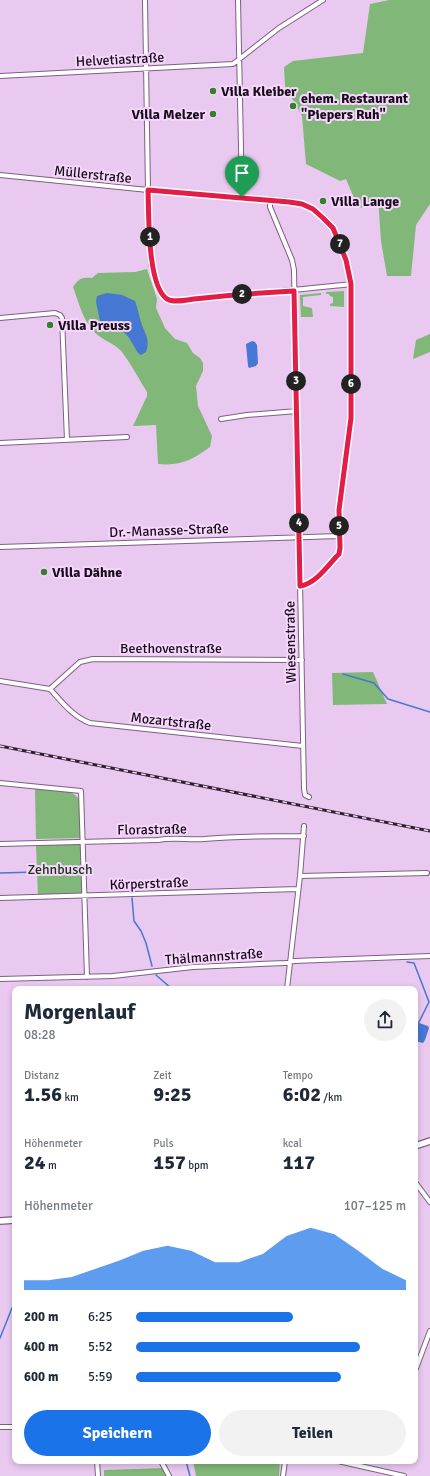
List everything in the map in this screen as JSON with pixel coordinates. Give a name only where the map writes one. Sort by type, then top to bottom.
[{"type":"main road","points":[[418,1145],[430,1141]]},
{"type":"main road","points":[[0,1221],[12,1220]]},
{"type":"street","points":[[145,0],[148,190],[151,264],[156,282],[163,295],[169,300],[176,301],[218,296],[294,291],[351,284],[351,418],[339,510],[339,554],[312,582],[300,586]]},
{"type":"street","points":[[238,0],[242,197]]},
{"type":"street","points":[[239,60],[279,28],[323,0]]},
{"type":"street","name":"Helvetiastraße","points":[[0,76],[233,64],[239,60]]},
{"type":"street","name":"Müllerstraße","points":[[0,175],[148,190],[242,197],[302,204],[313,209],[333,228],[346,260],[351,284]]},
{"type":"street","name":"Wiesenstraße","points":[[270,201],[270,207],[292,260],[294,270],[304,789],[305,795],[309,797]]},
{"type":"street","points":[[0,318],[55,313],[60,315],[63,322],[67,440]]},
{"type":"street","points":[[221,419],[247,415],[297,411]]},
{"type":"street","points":[[0,443],[127,437]]},
{"type":"street","name":"Dr.-Manasse-Straße","points":[[0,547],[339,536]]},
{"type":"street","name":"Beethovenstraße","points":[[50,689],[80,662],[93,659],[302,660]]},
{"type":"street","points":[[0,681],[50,689]]},
{"type":"street","name":"Mozartstraße","points":[[50,689],[77,717],[90,723],[303,746]]},
{"type":"street","points":[[0,783],[81,791],[84,842],[87,977]]},
{"type":"street","points":[[287,986],[300,876],[304,826]]},
{"type":"street","name":"Florastraße","points":[[0,844],[158,840],[169,838],[190,839],[304,836]]},
{"type":"street","points":[[300,876],[426,873]]},
{"type":"street","name":"Körperstraße","points":[[0,898],[298,889]]},
{"type":"street","name":"Thälmannstraße","points":[[0,979],[113,976],[193,967],[430,956]]},
{"type":"street","points":[[418,1186],[430,1202]]},
{"type":"street","points":[[418,1363],[430,1331]]},
{"type":"street","points":[[0,1427],[12,1427]]},
{"type":"street","points":[[97,1464],[98,1476]]},
{"type":"street","points":[[163,1464],[169,1476]]},
{"type":"street","points":[[283,1476],[284,1464]]},
{"type":"street","points":[[351,1464],[404,1476]]},
{"type":"green space","points":[[389,0],[430,0],[430,204],[416,225],[411,276],[387,276],[381,241],[378,197],[361,208],[354,198],[346,179],[340,181],[306,164],[302,116],[285,86],[284,67],[293,61],[363,53],[370,4]]},
{"type":"green space","points":[[147,269],[157,299],[156,308],[165,328],[175,339],[187,343],[193,353],[200,358],[203,363],[203,371],[196,386],[198,406],[212,436],[210,447],[192,459],[180,463],[158,464],[156,425],[133,426],[147,396],[147,392],[122,352],[99,336],[89,326],[73,287],[81,279],[92,278],[98,273],[135,272]]},
{"type":"green space","points":[[344,291],[344,307],[330,306],[330,304],[333,303],[333,297],[326,294],[326,292]]},
{"type":"green space","points":[[321,293],[321,295],[303,297],[303,306],[312,308],[313,317],[301,317],[300,295]]},
{"type":"green space","points":[[430,334],[430,352],[413,359],[416,340]]},
{"type":"green space","points":[[373,672],[387,704],[333,705],[332,673]]},
{"type":"green space","name":"Zehnbusch","points":[[35,789],[67,791],[78,798],[82,806],[83,838],[36,839]]},
{"type":"green space","name":"Zehnbusch","points":[[82,843],[84,894],[38,896],[36,845]]},
{"type":"green space","points":[[194,1464],[280,1464],[279,1476],[196,1476]]},
{"type":"green space","points":[[164,1468],[166,1476],[104,1476],[104,1470]]},
{"type":"water","points":[[107,293],[122,295],[135,301],[147,338],[148,344],[146,352],[141,355],[138,353],[131,340],[124,332],[100,321],[96,302],[97,296]]},
{"type":"water","points":[[252,341],[257,345],[258,363],[256,366],[249,368],[246,344]]},
{"type":"water","points":[[419,1023],[428,1026],[429,1028],[423,1043],[418,1042]]},
{"type":"waterway","points":[[343,674],[374,683],[388,699],[430,712]]},
{"type":"waterway","points":[[40,871],[82,870]]},
{"type":"waterway","points":[[0,873],[36,872]]},
{"type":"waterway","points":[[132,898],[134,921],[141,931],[146,943],[152,966]]},
{"type":"waterway","points":[[407,962],[414,963],[429,1002],[418,1024]]},
{"type":"waterway","points":[[156,975],[169,986]]},
{"type":"waterway","points":[[0,1338],[12,1308]]},
{"type":"waterway","points":[[187,1464],[190,1476]]},
{"type":"railway","points":[[0,746],[430,831]]},
{"type":"place","name":"Villa Kleiber","points":[[213,91]]},
{"type":"place","name":"ehem. Restaurant \"Piepers Ruh\"","points":[[293,106]]},
{"type":"place","name":"Villa Melzer","points":[[213,114]]},
{"type":"place","name":"Villa Lange","points":[[323,201]]},
{"type":"place","name":"Villa Preuss","points":[[50,325]]},
{"type":"place","name":"Villa Dähne","points":[[44,572]]},
{"type":"route","points":[[148,190],[242,197],[302,204],[313,209],[333,228],[346,260],[351,284],[351,418],[339,510],[339,554],[312,582],[300,586],[294,291],[218,296],[176,301],[169,300],[163,295],[156,282],[151,264],[148,190]]}]
